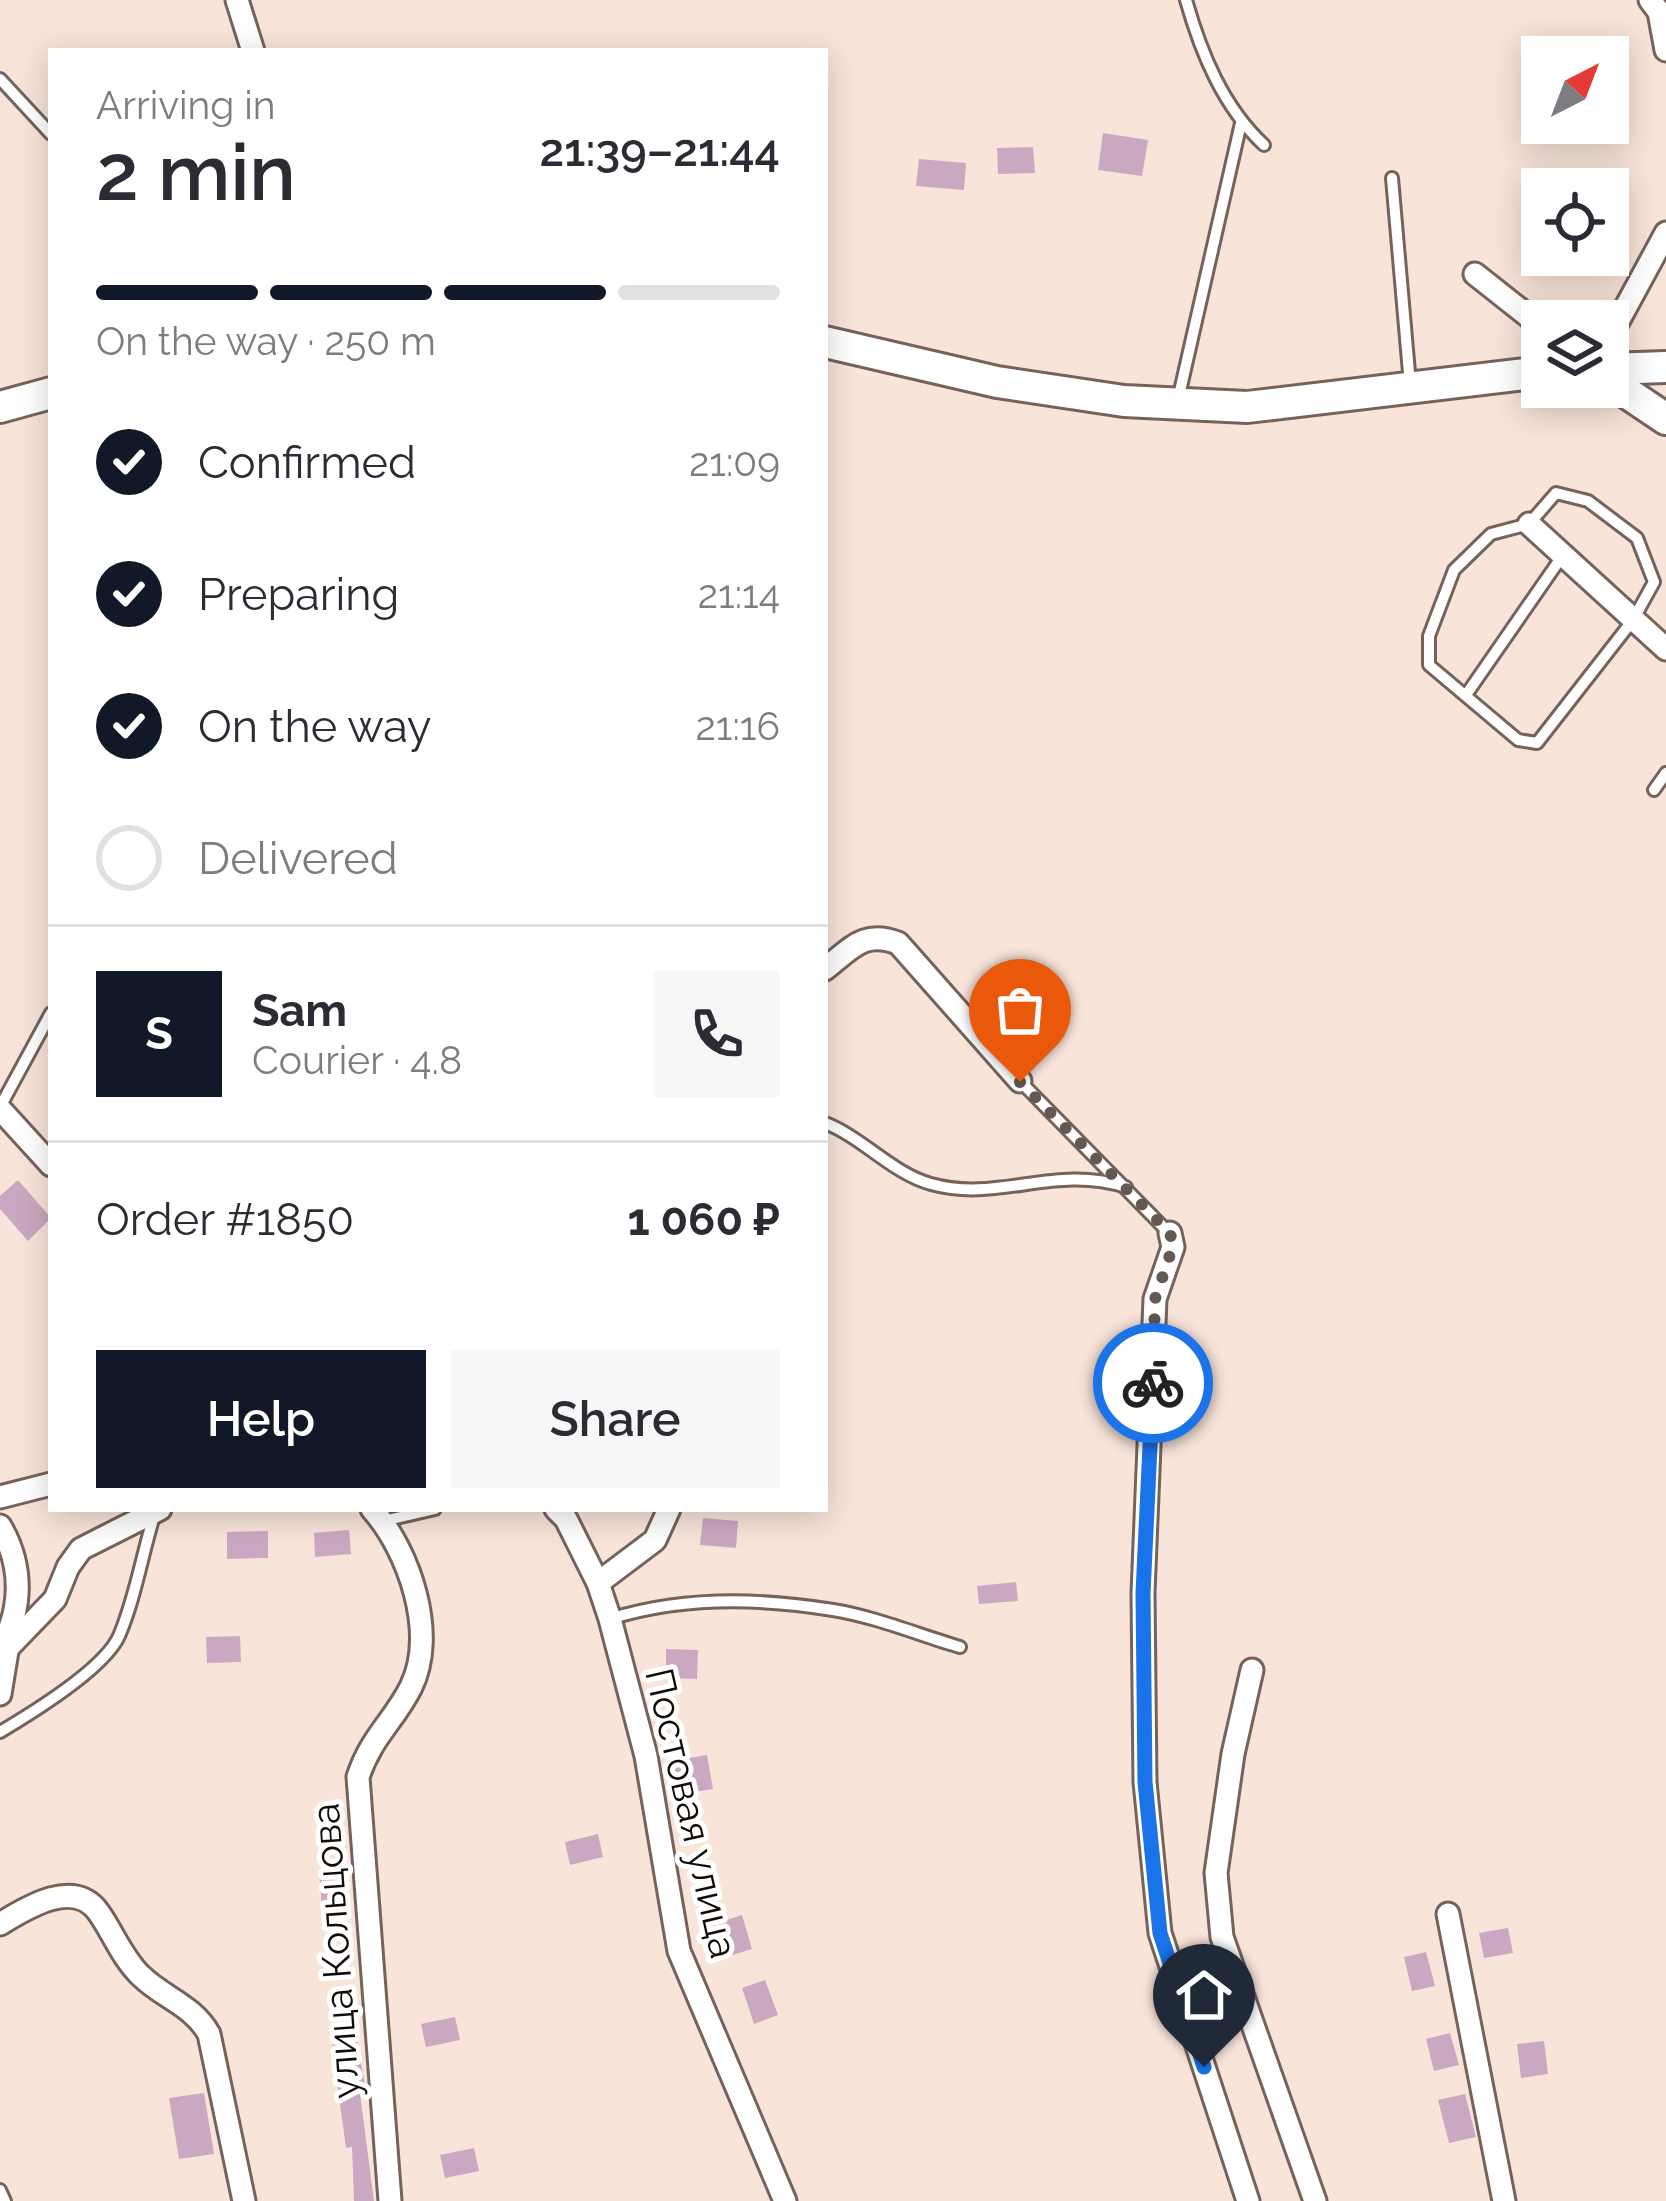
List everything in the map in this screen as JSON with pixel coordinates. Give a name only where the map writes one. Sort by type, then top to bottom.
[{"type":"main road","points":[[828,343],[998,382],[1124,400],[1247,407],[1521,375]]},
{"type":"main road","points":[[1629,368],[1666,367]]},
{"type":"main road","points":[[0,407],[48,394]]},
{"type":"main road","points":[[1629,394],[1666,418]]},
{"type":"street","points":[[237,0],[252,48]]},
{"type":"street","points":[[1650,0],[1659,11],[1666,50]]},
{"type":"street","points":[[1629,301],[1666,233]]},
{"type":"street","points":[[1475,274],[1521,310]]},
{"type":"street","points":[[1529,524],[1666,650]]},
{"type":"street","points":[[828,967],[863,940],[880,936],[898,944],[1020,1082]]},
{"type":"street","points":[[0,1108],[48,1162]]},
{"type":"street","points":[[1170,1233],[1173,1246],[1155,1299],[1143,1593],[1145,1782],[1160,1933],[1248,2201]]},
{"type":"street","points":[[0,1497],[48,1485]]},
{"type":"street","points":[[2,1652],[55,1599],[68,1567],[82,1549],[154,1512]]},
{"type":"street","name":"Постовая улица","points":[[559,1512],[598,1583],[610,1618],[646,1756],[679,1951],[785,2201]]},
{"type":"street","points":[[598,1583],[655,1540],[668,1512]]},
{"type":"street","name":"улица Кольцова","points":[[378,1515],[407,1571],[417,1607],[422,1657],[408,1694],[367,1748],[358,1777],[390,2201]]},
{"type":"street","points":[[0,1526],[15,1559],[20,1586],[2,1652],[0,1694]]},
{"type":"street","points":[[1252,1670],[1233,1754],[1216,1873],[1222,1937],[1316,2201]]},
{"type":"street","points":[[0,1924],[38,1900],[73,1896],[96,1907],[138,1974],[198,2014],[209,2034],[244,2201]]},
{"type":"street","points":[[1448,1913],[1504,2201]]},
{"type":"lane","points":[[1186,0],[1198,44],[1241,123],[1264,145]]},
{"type":"lane","points":[[0,79],[48,131]]},
{"type":"lane","points":[[1177,403],[1241,123]]},
{"type":"lane","points":[[1392,178],[1410,391]]},
{"type":"lane","points":[[1556,493],[1588,501],[1637,538],[1654,582],[1633,620],[1537,743],[1518,740],[1429,665],[1429,636],[1454,570],[1491,534],[1529,524],[1556,493]]},
{"type":"lane","points":[[1466,695],[1563,555]]},
{"type":"lane","points":[[1633,620],[1666,632]]},
{"type":"lane","points":[[1654,790],[1666,773]]},
{"type":"lane","points":[[0,1108],[48,1019]]},
{"type":"lane","points":[[1020,1082],[1170,1233]]},
{"type":"lane","points":[[828,1126],[928,1184],[981,1190],[1095,1177],[1126,1186]]},
{"type":"lane","points":[[0,1732],[86,1673],[118,1640],[157,1512]]},
{"type":"lane","points":[[610,1618],[653,1605],[699,1600],[834,1610],[960,1647]]},
{"type":"lane","points":[[0,2190],[5,2201]]},
{"type":"building","points":[[1103,133],[1148,140],[1142,176],[1098,170]]},
{"type":"building","points":[[1033,147],[1035,173],[998,174],[997,148]]},
{"type":"building","points":[[919,159],[966,163],[964,190],[916,186]]},
{"type":"building","points":[[18,1180],[48,1215],[48,1221],[28,1241],[0,1209],[0,1196]]},
{"type":"building","points":[[703,1518],[738,1521],[736,1548],[700,1545]]},
{"type":"building","points":[[349,1530],[351,1554],[315,1557],[314,1533]]},
{"type":"building","points":[[268,1531],[268,1558],[227,1559],[227,1532]]},
{"type":"building","points":[[1016,1582],[1018,1601],[979,1604],[977,1586]]},
{"type":"building","points":[[240,1636],[241,1662],[207,1663],[206,1637]]},
{"type":"building","points":[[666,1649],[698,1650],[697,1679],[666,1678]]},
{"type":"building","points":[[707,1755],[713,1789],[675,1795],[670,1761]]},
{"type":"building","points":[[598,1834],[603,1857],[570,1865],[565,1842]]},
{"type":"building","points":[[341,1871],[344,1907],[322,1908],[319,1872]]},
{"type":"building","points":[[742,1915],[752,1949],[722,1958],[711,1925]]},
{"type":"building","points":[[1508,1928],[1513,1953],[1484,1958],[1479,1933]]},
{"type":"building","points":[[1426,1952],[1435,1986],[1412,1991],[1404,1957]]},
{"type":"building","points":[[765,1980],[778,2015],[754,2024],[742,1988]]},
{"type":"building","points":[[455,2017],[460,2040],[426,2047],[421,2024]]},
{"type":"building","points":[[1450,2033],[1459,2065],[1434,2071],[1426,2039]]},
{"type":"building","points":[[357,2041],[374,2201],[354,2201],[352,2147],[346,2148],[332,2045]]},
{"type":"building","points":[[1544,2041],[1548,2074],[1521,2078],[1517,2044]]},
{"type":"building","points":[[204,2093],[214,2154],[179,2159],[169,2098]]},
{"type":"building","points":[[1465,2094],[1476,2137],[1449,2143],[1438,2100]]},
{"type":"building","points":[[474,2148],[479,2171],[445,2178],[440,2155]]},
{"type":"way so far","points":[[1020,1082],[1170,1233],[1173,1246],[1155,1299],[1153,1383]]},
{"type":"route","points":[[1153,1383],[1143,1593],[1145,1782],[1160,1933],[1204,2067]]}]
